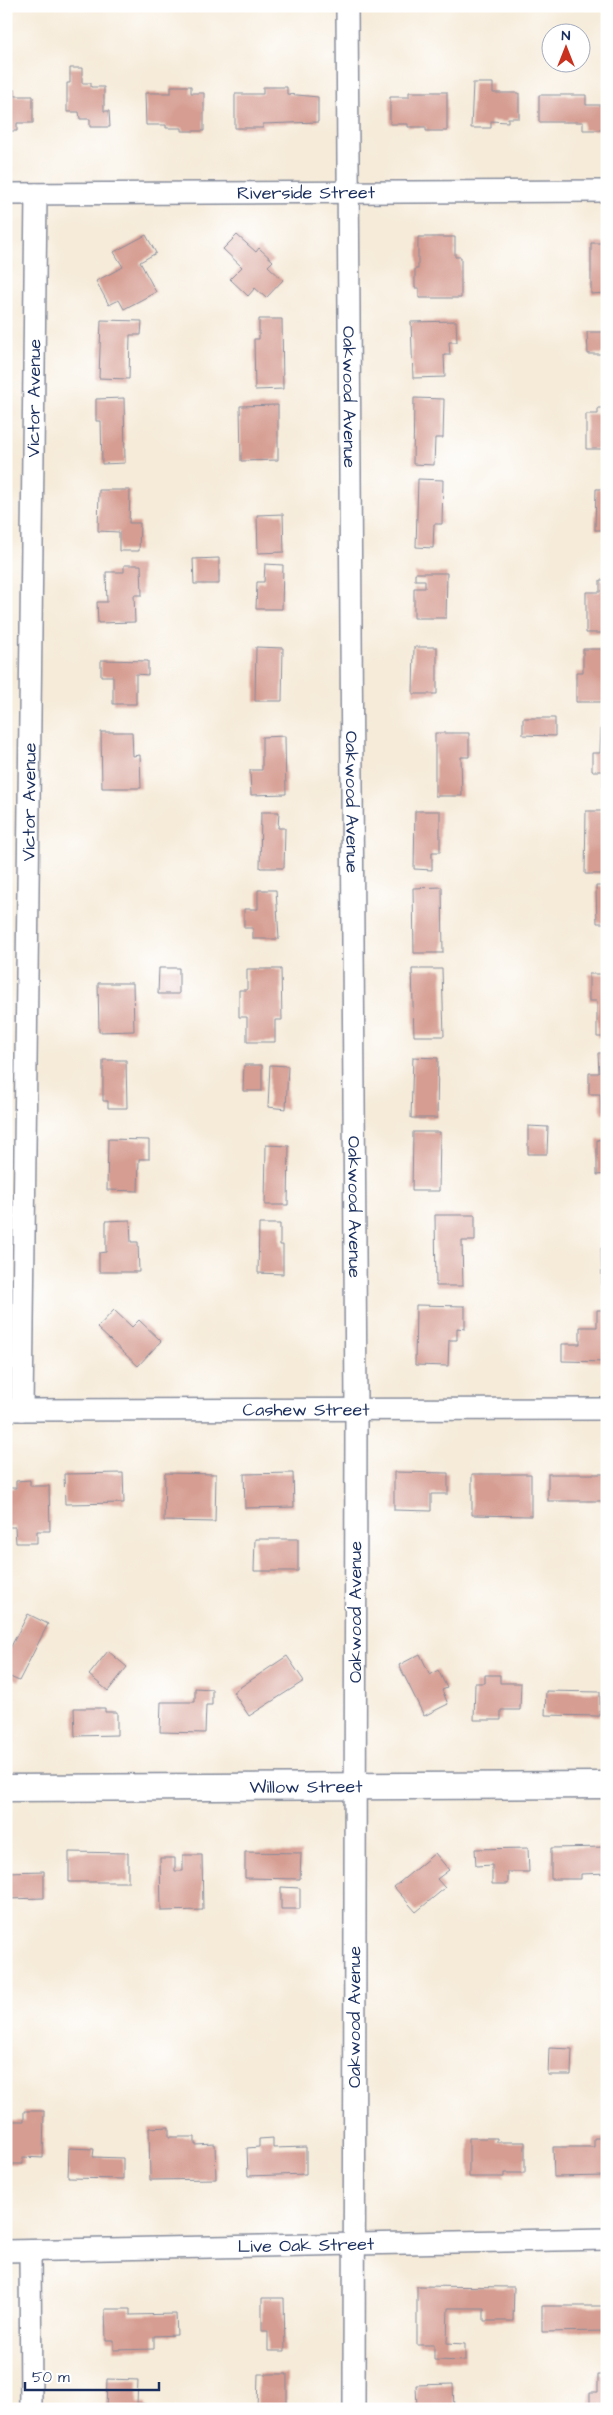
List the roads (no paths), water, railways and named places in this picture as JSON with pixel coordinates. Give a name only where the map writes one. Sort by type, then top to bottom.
[{"type":"street","name":"Oakwood Avenue","points":[[347,6],[356,1409],[354,2409]]},
{"type":"street","name":"Riverside Street","points":[[6,194],[607,191]]},
{"type":"street","name":"Victor Avenue","points":[[14,1410],[36,194]]},
{"type":"street","name":"Cashew Street","points":[[14,1410],[607,1409]]},
{"type":"street","name":"Willow Street","points":[[6,1788],[607,1785]]},
{"type":"street","name":"Live Oak Street","points":[[6,2251],[607,2239]]},
{"type":"street","points":[[30,2251],[31,2409]]}]
